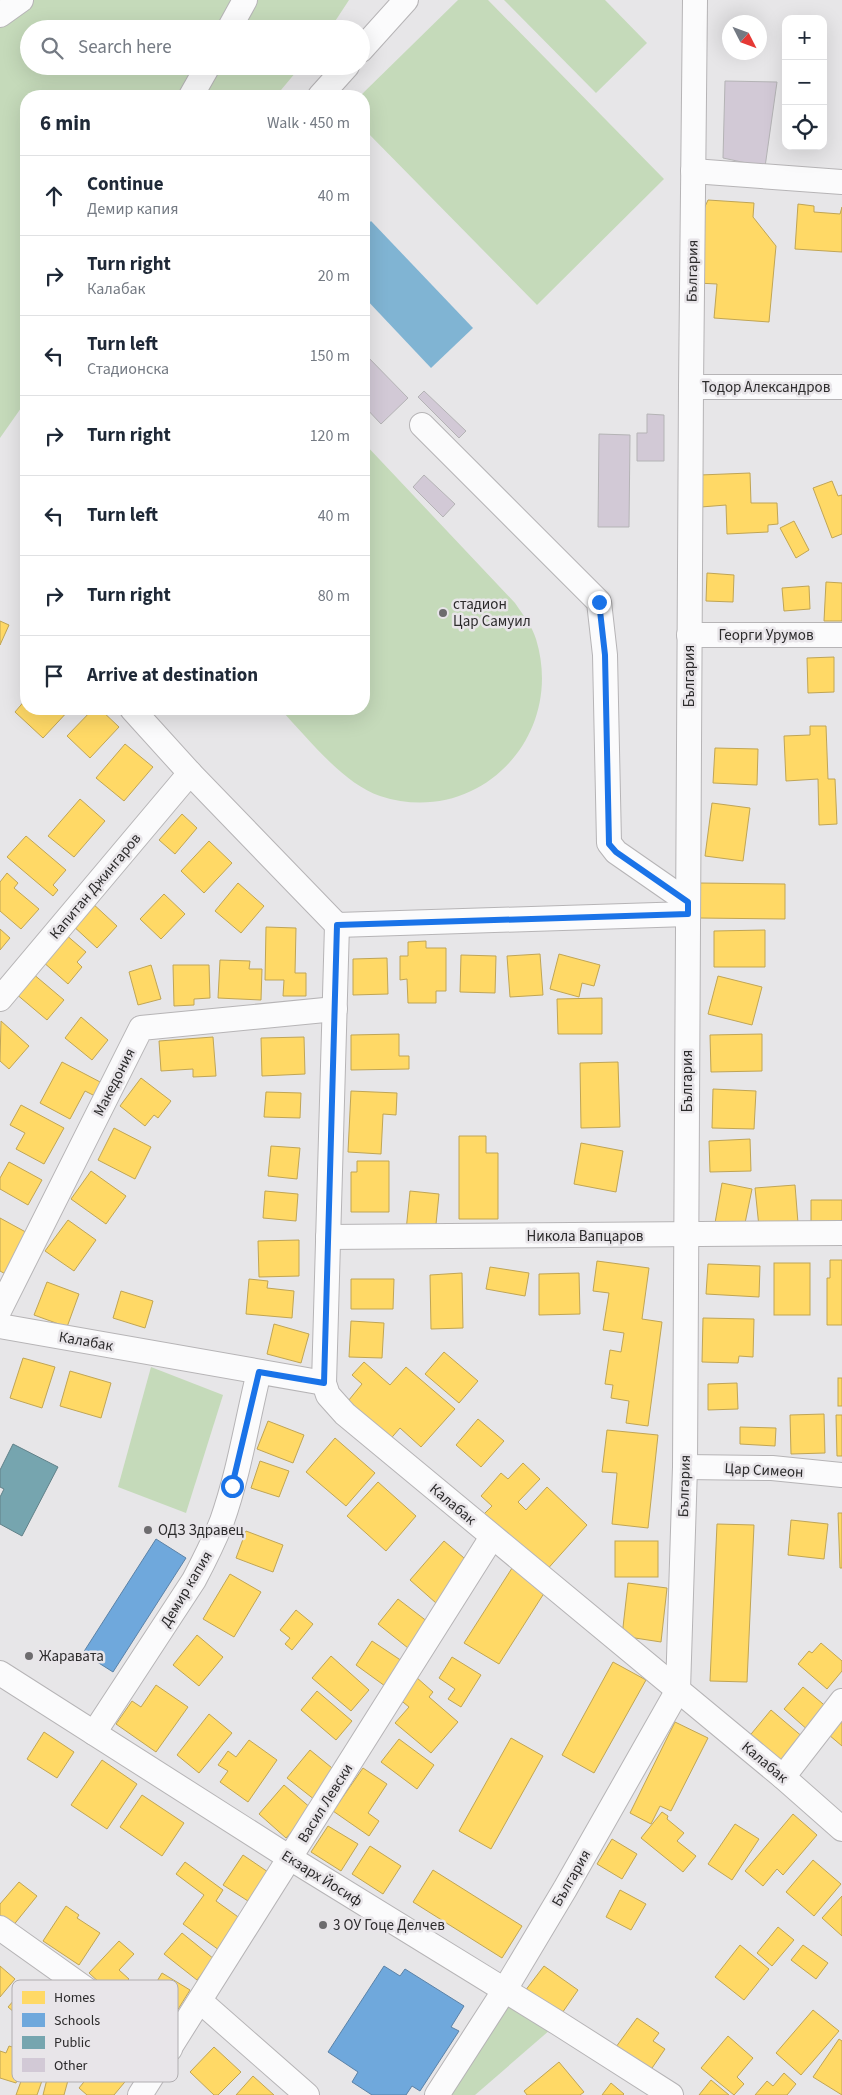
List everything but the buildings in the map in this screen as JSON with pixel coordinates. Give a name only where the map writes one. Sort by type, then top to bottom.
[{"type":"street","points":[[0,15],[21,0]]},
{"type":"street","points":[[234,20],[245,0]]},
{"type":"street","points":[[370,40],[406,0]]},
{"type":"street","name":"България","points":[[437,2095],[504,1991],[565,1889],[678,1690],[685,1467],[689,636],[695,0]]},
{"type":"street","points":[[194,90],[203,75]]},
{"type":"street","points":[[325,90],[339,75]]},
{"type":"street","points":[[693,171],[842,182]]},
{"type":"street","name":"Тодор Александров","points":[[691,386],[842,387]]},
{"type":"street","points":[[422,425],[599,602],[605,655],[609,844],[616,852],[688,908]]},
{"type":"street","name":"Георги Урумов","points":[[689,636],[842,635]]},
{"type":"street","points":[[137,715],[190,773],[337,925],[324,1383]]},
{"type":"street","name":"Капитан Джингаров","points":[[0,999],[190,773]]},
{"type":"street","points":[[337,925],[688,908]]},
{"type":"street","name":"Македония","points":[[0,1309],[141,1028],[335,1009]]},
{"type":"street","name":"Никола Вапцаров","points":[[328,1237],[842,1233]]},
{"type":"street","name":"Калабак","points":[[0,1326],[324,1383],[328,1395],[345,1414],[783,1777],[842,1829]]},
{"type":"street","name":"Демир капия","points":[[94,1733],[194,1580],[207,1556],[222,1521],[232,1486],[259,1372]]},
{"type":"street","name":"Цар Симеон","points":[[685,1467],[772,1468],[842,1475]]},
{"type":"street","name":"Васил Левски","points":[[178,2036],[492,1537]]},
{"type":"street","name":"Екзарх Йосиф","points":[[0,1673],[290,1858],[671,2095]]},
{"type":"street","points":[[783,1777],[842,1702]]},
{"type":"street","points":[[0,1928],[73,1980]]},
{"type":"street","points":[[200,2001],[306,2095]]},
{"type":"street","name":"Васил Левски","points":[[140,2095],[148,2082]]},
{"type":"green space","points":[[0,0],[349,0],[336,20],[20,20],[20,75],[294,75],[281,90],[20,90],[20,410],[0,438]]},
{"type":"green space","points":[[458,0],[488,0],[664,179],[537,305],[370,135],[370,90],[366,90]]},
{"type":"green space","points":[[504,0],[605,0],[647,43],[596,93]]},
{"type":"green space","name":"стадион Цар Самуил","points":[[370,449],[515,603],[530,625],[536,639],[542,675],[538,709],[526,740],[506,766],[480,786],[450,799],[416,802],[380,796],[352,781],[326,758],[286,715],[370,715]]},
{"type":"green space","points":[[151,1367],[223,1395],[186,1513],[118,1487]]},
{"type":"green space","points":[[504,1991],[558,2023],[475,2095],[437,2095]]},
{"type":"water","points":[[370,222],[473,328],[431,368],[370,303]]},
{"type":"place","name":"стадион Цар Самуил","points":[[443,613]]},
{"type":"place","name":"ОДЗ Здравец","points":[[148,1530]]},
{"type":"place","name":"Жаравата","points":[[29,1656]]},
{"type":"place","name":"3 ОУ Гоце Делчев","points":[[323,1925]]},
{"type":"route","points":[[232,1486],[259,1372],[324,1383],[337,925],[688,914],[688,902],[616,852],[609,844],[605,655],[599,602]]}]
